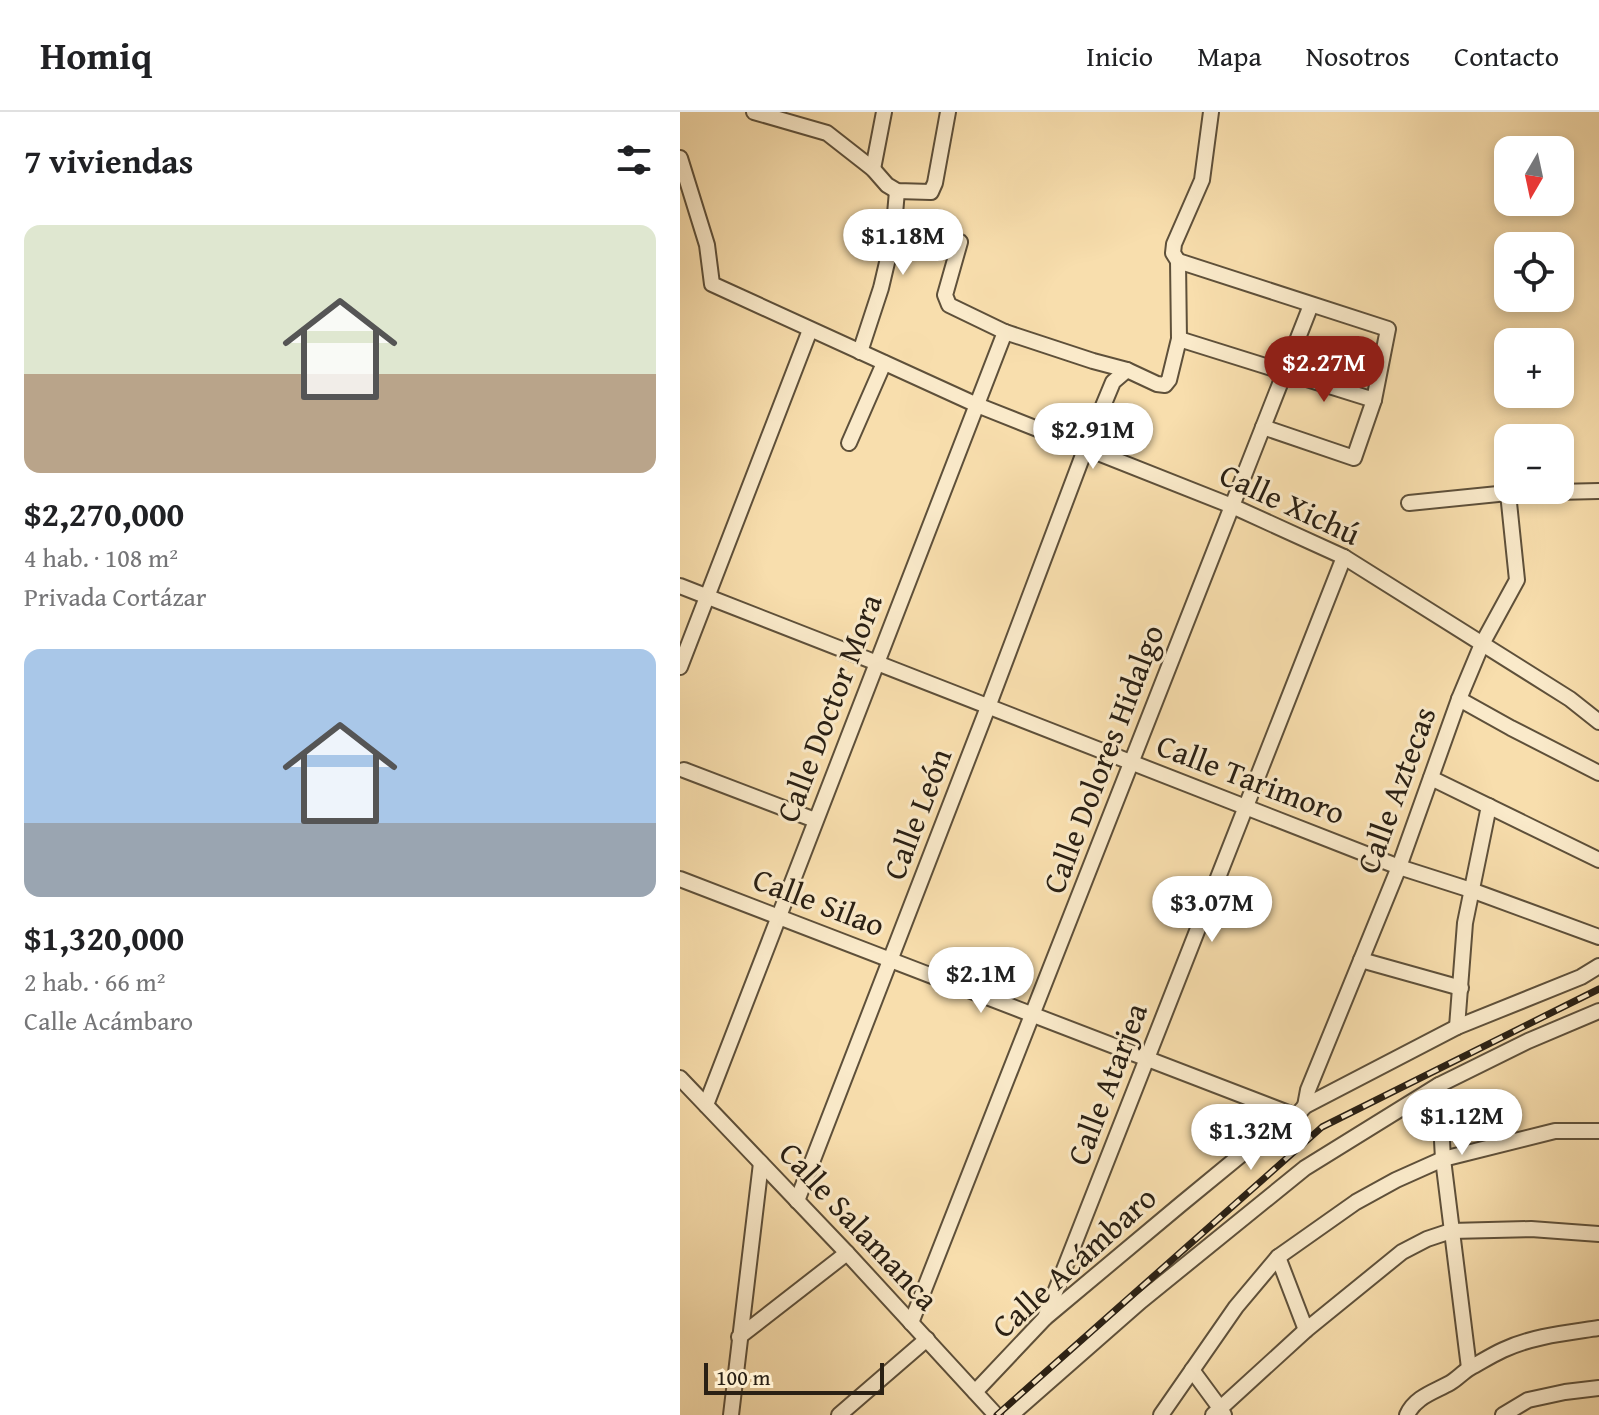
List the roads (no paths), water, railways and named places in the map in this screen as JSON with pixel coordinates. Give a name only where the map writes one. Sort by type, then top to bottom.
[{"type":"street","points":[[754,112],[827,133],[897,191],[931,192],[948,112]]},
{"type":"street","points":[[873,169],[884,112]]},
{"type":"street","points":[[960,242],[945,295],[949,305],[1005,332],[1165,385],[1179,339],[1178,261],[1173,253],[1174,244],[1202,180],[1211,112]]},
{"type":"street","name":"Calle Xichú","points":[[680,158],[707,245],[712,284],[977,405],[1232,506],[1344,557],[1570,699],[1599,722]]},
{"type":"street","points":[[860,352],[881,288],[893,237],[897,191]]},
{"type":"street","points":[[1178,261],[1388,329],[1374,400],[1354,458],[1263,427]]},
{"type":"street","name":"Calle Dolores Hidalgo","points":[[911,1323],[1311,305]]},
{"type":"street","points":[[680,667],[810,330]]},
{"type":"street","name":"Calle Doctor Mora","points":[[706,1105],[1005,332]]},
{"type":"street","points":[[1179,339],[1374,400]]},
{"type":"street","points":[[849,443],[884,363]]},
{"type":"street","name":"Calle León","points":[[797,1201],[1086,447],[1113,382],[1127,370]]},
{"type":"street","points":[[1574,492],[1599,491]]},
{"type":"street","points":[[1409,503],[1494,494]]},
{"type":"street","name":"Calle Aztecas","points":[[1300,1111],[1399,867],[1459,699],[1482,644],[1517,580],[1509,504]]},
{"type":"street","name":"Calle Atarjea","points":[[1045,1318],[1344,557]]},
{"type":"street","name":"Calle Tarimoro","points":[[680,586],[1399,867],[1599,937]]},
{"type":"street","points":[[1459,699],[1599,773]]},
{"type":"street","points":[[684,770],[815,820]]},
{"type":"street","points":[[1431,778],[1599,860]]},
{"type":"street","points":[[1457,1027],[1465,923],[1489,806]]},
{"type":"street","name":"Calle Silao","points":[[680,879],[1147,1058],[1300,1111]]},
{"type":"street","points":[[1361,960],[1461,988]]},
{"type":"street","name":"Calle Acámbaro","points":[[975,1392],[1045,1318],[1242,1154],[1300,1111],[1457,1027],[1581,977],[1599,966]]},
{"type":"street","points":[[1011,1415],[1141,1301],[1305,1168],[1439,1085],[1528,1041],[1599,1011]]},
{"type":"street","name":"Calle Salamanca","points":[[680,1078],[996,1415]]},
{"type":"street","points":[[1439,1085],[1443,1159],[1469,1368]]},
{"type":"street","points":[[1161,1415],[1236,1307],[1278,1257],[1356,1202],[1443,1159],[1555,1131],[1599,1131]]},
{"type":"street","points":[[731,1415],[761,1163]]},
{"type":"street","points":[[1192,1370],[1219,1413],[1306,1330],[1402,1252],[1427,1239],[1451,1231],[1531,1229],[1599,1234]]},
{"type":"street","points":[[739,1337],[847,1253]]},
{"type":"street","points":[[1278,1257],[1306,1330]]},
{"type":"street","points":[[1407,1415],[1419,1399],[1502,1350],[1543,1336],[1599,1328]]},
{"type":"street","points":[[839,1415],[927,1339]]},
{"type":"street","points":[[1503,1415],[1528,1400],[1599,1388]]},
{"type":"railway","points":[[997,1415],[1322,1127],[1599,989]]}]
